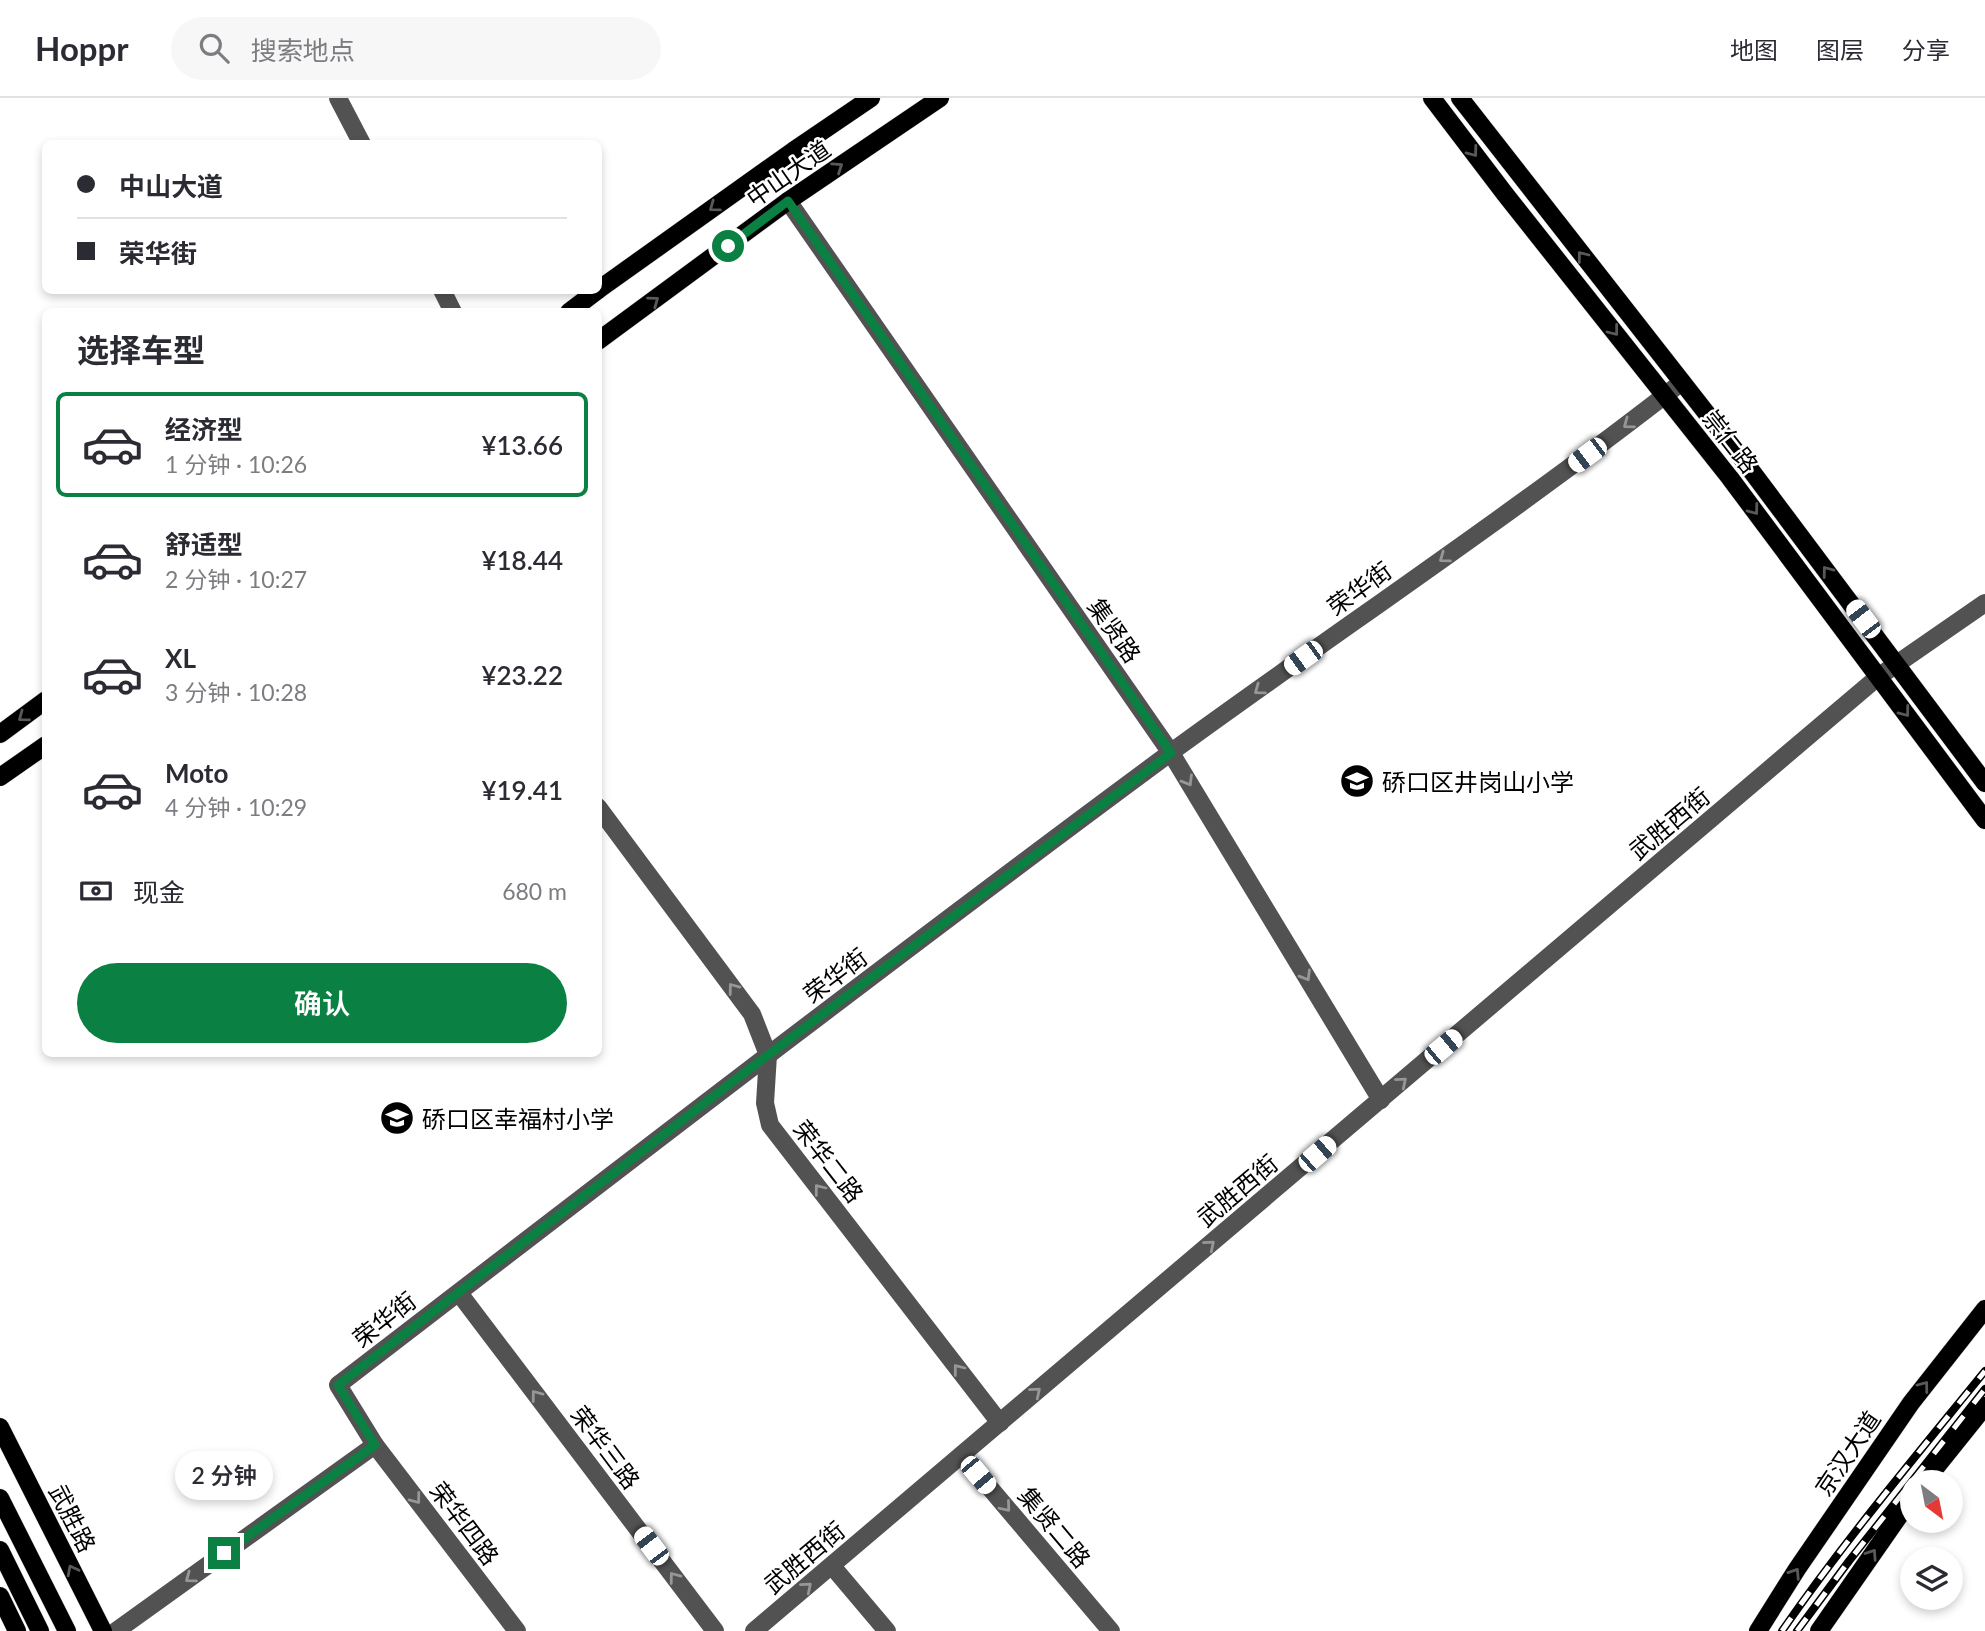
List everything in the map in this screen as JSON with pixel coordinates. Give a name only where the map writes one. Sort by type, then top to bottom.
[{"type":"main road","name":"中山大道","points":[[602,287],[871,98]]},
{"type":"main road","name":"中山大道","points":[[602,338],[788,201],[940,98]]},
{"type":"main road","name":"崇仁路","points":[[1432,98],[1504,194],[1730,478],[1985,820]]},
{"type":"main road","name":"崇仁路","points":[[1460,98],[1747,465],[1985,783]]},
{"type":"main road","name":"中山大道","points":[[574,308],[593,294]]},
{"type":"main road","points":[[0,734],[42,703]]},
{"type":"main road","points":[[0,777],[42,748]]},
{"type":"main road","name":"京汉大道","points":[[1758,1631],[1797,1569],[1911,1403],[1985,1309]]},
{"type":"main road","points":[[1934,1470],[1983,1412]]},
{"type":"main road","name":"武胜路","points":[[0,1427],[103,1631]]},
{"type":"main road","points":[[0,1498],[67,1631]]},
{"type":"main road","points":[[1819,1631],[1900,1515]]},
{"type":"main road","points":[[0,1550],[40,1631]]},
{"type":"main road","points":[[0,1596],[17,1631]]},
{"type":"street","points":[[338,98],[360,140]]},
{"type":"street","name":"集贤路","points":[[788,201],[1171,753],[1381,1100]]},
{"type":"street","name":"荣华街","points":[[375,1445],[338,1385],[768,1055],[1171,753],[1567,469],[1682,382]]},
{"type":"street","name":"武胜西街","points":[[754,1631],[1878,677],[1985,603]]},
{"type":"street","name":"荣华二路","points":[[602,812],[752,1014],[768,1055],[765,1103],[770,1125],[1000,1423]]},
{"type":"street","name":"荣华三路","points":[[458,1293],[715,1631]]},
{"type":"street","points":[[116,1631],[375,1445]]},
{"type":"street","name":"荣华四路","points":[[375,1445],[517,1631]]},
{"type":"street","name":"集贤二路","points":[[962,1455],[1111,1631]]},
{"type":"street","points":[[832,1566],[887,1631]]},
{"type":"railway","points":[[1782,1631],[1856,1531],[1985,1371]]},
{"type":"railway","points":[[1797,1631],[1985,1389]]},
{"type":"place","name":"硚口区井岗山小学","points":[[1357,781]]},
{"type":"place","name":"硚口区幸福村小学","points":[[397,1118]]},
{"type":"route","points":[[224,1553],[375,1445],[338,1385],[736,1079],[1171,753],[788,201],[728,246]]}]
